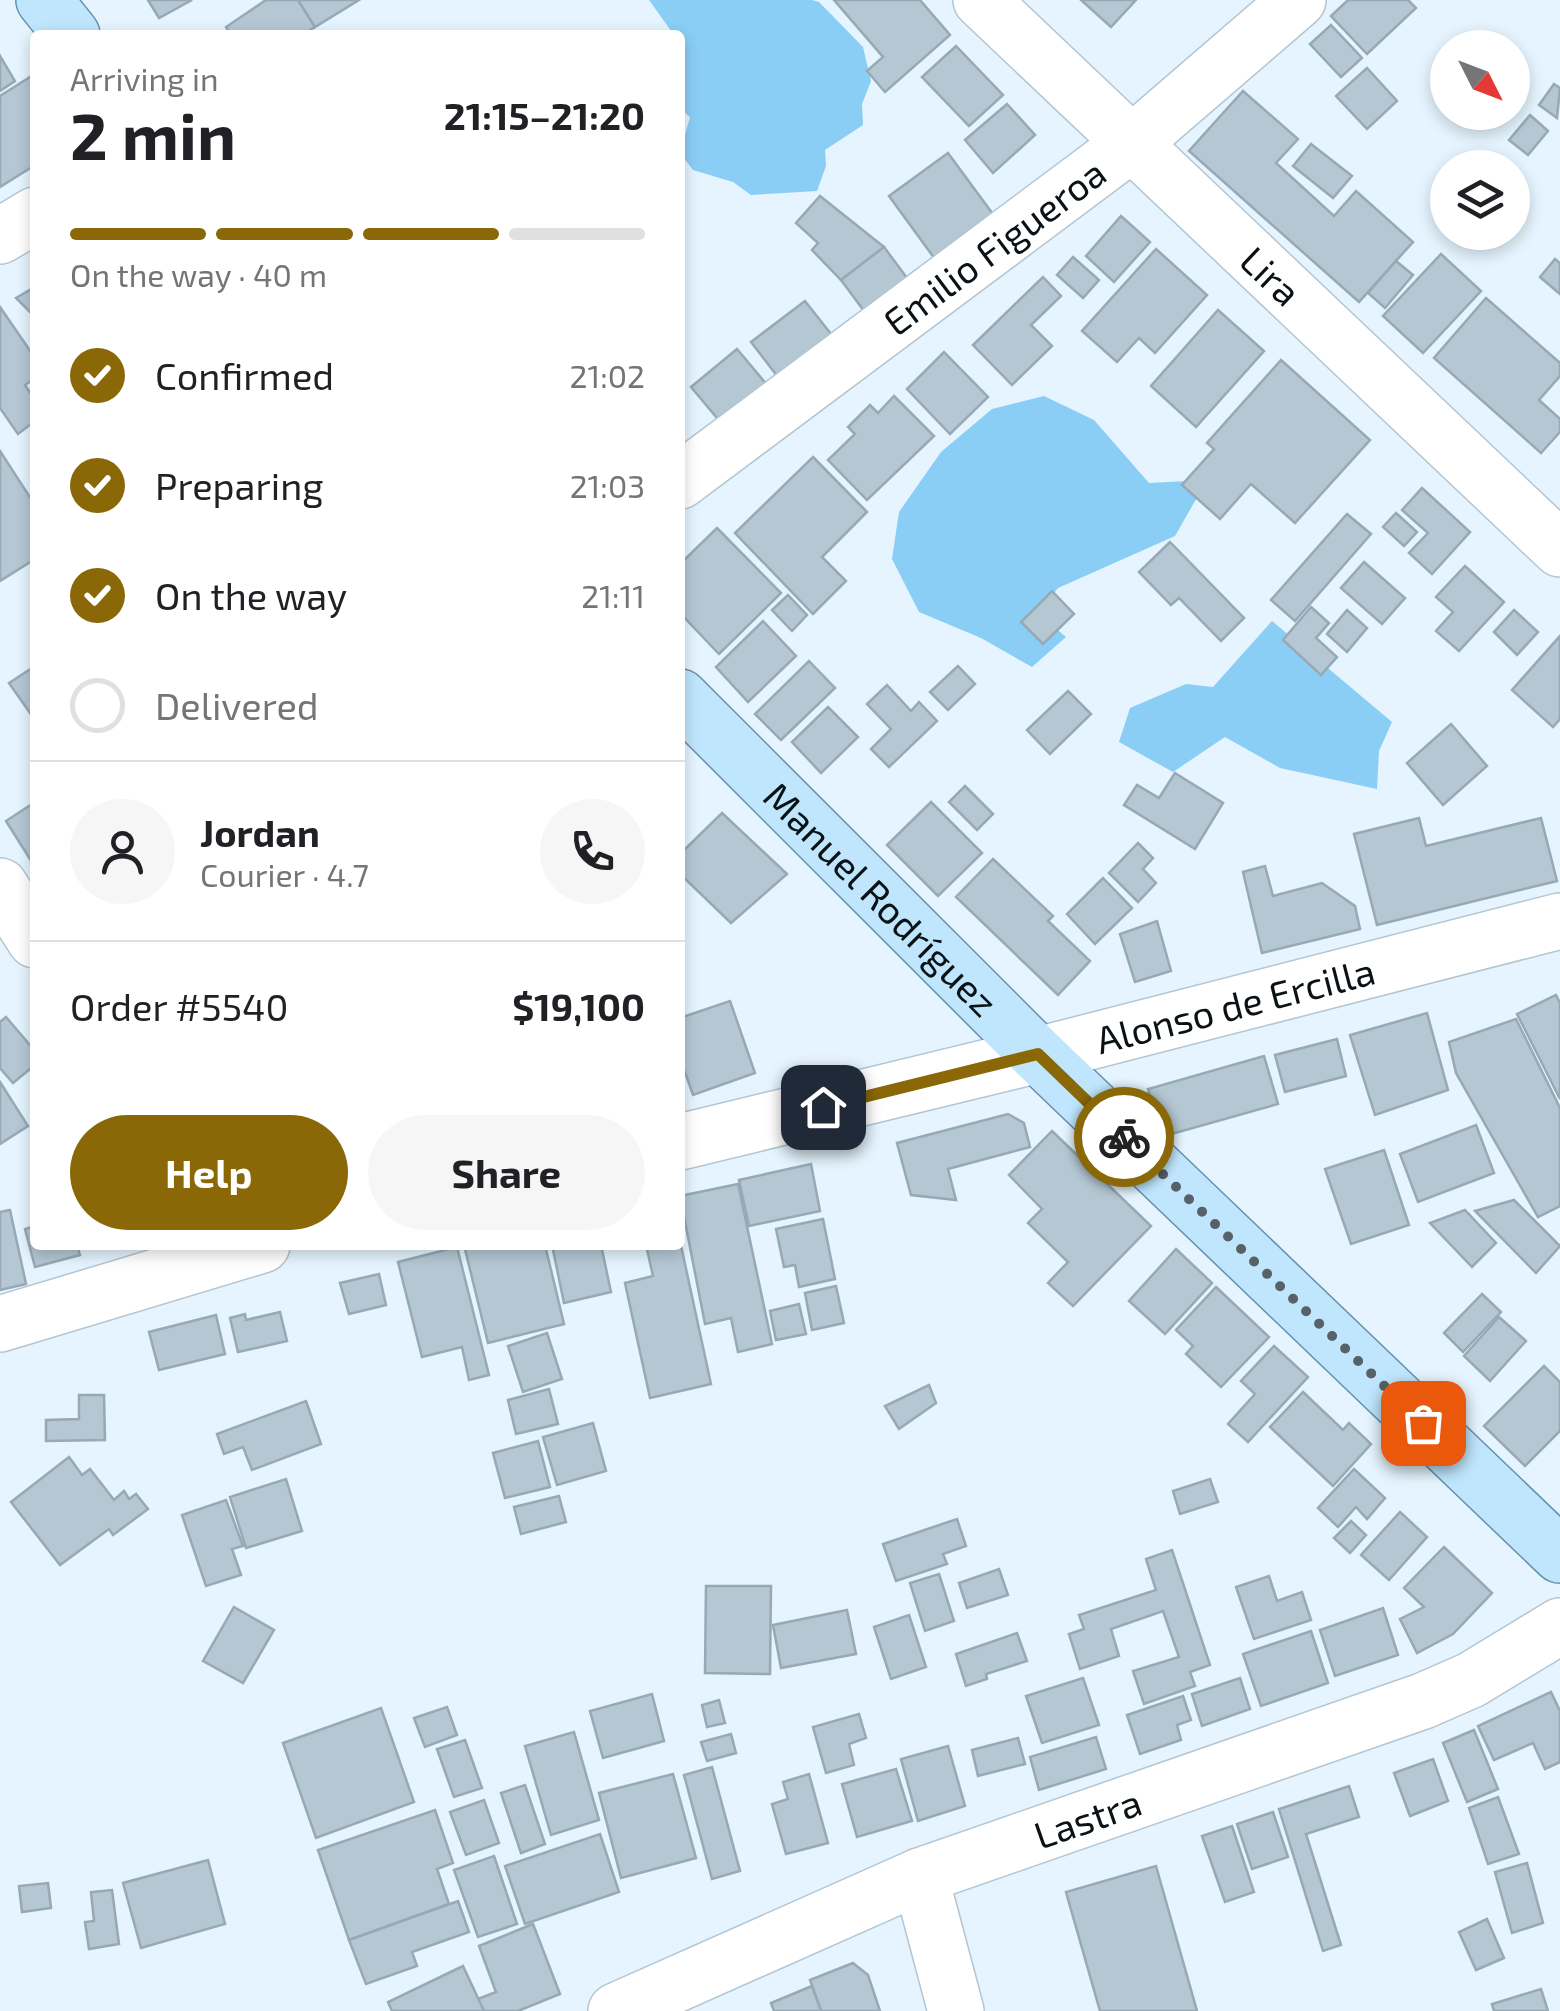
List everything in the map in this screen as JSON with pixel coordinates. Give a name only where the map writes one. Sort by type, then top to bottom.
[{"type":"main road","points":[[44,0],[68,30]]},
{"type":"main road","name":"Manuel Rodríguez","points":[[685,702],[1038,1054],[1560,1555]]},
{"type":"street","name":"Lira","points":[[982,0],[1560,549]]},
{"type":"street","name":"Emilio Figueroa","points":[[685,477],[1131,144],[1298,0]]},
{"type":"street","points":[[0,236],[30,218]]},
{"type":"street","points":[[0,886],[30,932]]},
{"type":"street","name":"Alonso de Ercilla","points":[[685,1141],[1560,921]]},
{"type":"street","points":[[0,1324],[245,1250]]},
{"type":"street","name":"Lastra","points":[[616,2011],[920,1876],[1423,1701],[1471,1680],[1560,1626]]},
{"type":"street","points":[[920,1876],[956,2011]]},
{"type":"shaded area","points":[[649,0],[812,0],[819,2],[863,47],[871,81],[862,104],[863,125],[825,150],[826,166],[817,191],[751,195],[733,182],[693,170],[685,160],[690,117],[685,113],[685,30],[670,30]]},
{"type":"shaded area","points":[[1044,396],[1094,420],[1149,483],[1207,480],[1175,536],[1058,588],[1038,613],[1066,637],[1032,667],[981,638],[919,612],[892,559],[899,512],[941,452],[992,409]]},
{"type":"shaded area","points":[[1272,621],[1392,722],[1379,751],[1377,789],[1280,768],[1225,737],[1173,772],[1119,742],[1130,708],[1186,684],[1213,687]]},
{"type":"building","points":[[148,0],[192,0],[159,18]]},
{"type":"building","points":[[266,0],[298,0],[315,27],[228,30],[226,27]]},
{"type":"building","points":[[298,0],[359,0],[315,27]]},
{"type":"building","points":[[834,0],[920,0],[950,35],[885,92],[867,71],[883,57]]},
{"type":"building","points":[[1081,0],[1136,0],[1111,27]]},
{"type":"building","points":[[1348,0],[1408,0],[1416,8],[1367,54],[1331,16]]},
{"type":"building","points":[[1331,25],[1362,58],[1341,77],[1310,44]]},
{"type":"building","points":[[956,46],[1003,95],[969,126],[922,77]]},
{"type":"building","points":[[0,56],[15,81],[0,91]]},
{"type":"building","points":[[1367,68],[1397,101],[1367,129],[1336,96]]},
{"type":"building","points":[[30,77],[30,168],[0,187],[0,96]]},
{"type":"building","points":[[1554,84],[1560,88],[1557,118],[1539,105]]},
{"type":"building","points":[[1243,91],[1298,139],[1276,163],[1334,216],[1356,191],[1413,242],[1359,302],[1189,151]]},
{"type":"building","points":[[1007,104],[1035,135],[993,173],[965,140]]},
{"type":"building","points":[[1530,115],[1548,131],[1530,153],[1509,140],[1517,130],[1530,130]]},
{"type":"building","points":[[1311,144],[1352,176],[1333,198],[1293,166]]},
{"type":"building","points":[[948,153],[998,221],[940,266],[889,196]]},
{"type":"building","points":[[820,196],[884,247],[841,280],[812,250],[818,243],[796,223]]},
{"type":"building","points":[[1121,216],[1150,242],[1114,282],[1086,256]]},
{"type":"building","points":[[884,247],[907,278],[864,311],[841,280]]},
{"type":"building","points":[[1156,249],[1207,295],[1155,353],[1139,338],[1117,362],[1082,331]]},
{"type":"building","points":[[1441,254],[1481,291],[1423,353],[1383,316]]},
{"type":"building","points":[[1073,257],[1099,280],[1083,298],[1057,275]]},
{"type":"building","points":[[1555,259],[1560,263],[1560,294],[1540,277]]},
{"type":"building","points":[[1396,261],[1413,275],[1385,308],[1368,293]]},
{"type":"building","points":[[1043,277],[1061,296],[1031,325],[1052,346],[1012,385],[973,345]]},
{"type":"building","points":[[30,290],[30,312],[16,298]]},
{"type":"building","points":[[1486,298],[1560,363],[1560,376],[1539,400],[1560,419],[1560,432],[1541,453],[1434,358]]},
{"type":"building","points":[[805,301],[835,339],[781,381],[751,342]]},
{"type":"building","points":[[0,307],[30,351],[30,382],[25,385],[30,392],[30,425],[18,434],[0,408]]},
{"type":"building","points":[[1218,310],[1264,351],[1196,427],[1151,386]]},
{"type":"building","points":[[737,349],[773,392],[727,430],[691,387]]},
{"type":"building","points":[[944,352],[988,397],[950,434],[907,389]]},
{"type":"building","points":[[1281,360],[1370,440],[1295,523],[1251,484],[1220,519],[1182,485],[1214,449],[1207,443]]},
{"type":"building","points":[[894,396],[934,436],[867,500],[828,460],[855,434],[848,427],[870,405],[878,413]]},
{"type":"building","points":[[0,451],[30,497],[30,562],[0,581]]},
{"type":"building","points":[[813,457],[867,512],[822,557],[846,581],[813,614],[735,533]]},
{"type":"building","points":[[1422,488],[1470,532],[1432,574],[1409,553],[1428,533],[1402,510]]},
{"type":"building","points":[[1396,513],[1417,532],[1404,546],[1383,527]]},
{"type":"building","points":[[1347,514],[1371,534],[1295,621],[1271,600]]},
{"type":"building","points":[[717,528],[781,593],[719,654],[685,618],[685,559]]},
{"type":"building","points":[[1170,542],[1244,618],[1221,641],[1179,598],[1171,605],[1139,572]]},
{"type":"building","points":[[1364,562],[1405,598],[1382,624],[1341,588]]},
{"type":"building","points":[[1465,566],[1504,602],[1459,651],[1436,631],[1453,612],[1436,597]]},
{"type":"building","points":[[1052,591],[1074,614],[1043,644],[1021,622]]},
{"type":"building","points":[[788,595],[807,615],[792,631],[772,610]]},
{"type":"building","points":[[1311,607],[1329,623],[1316,638],[1337,657],[1321,675],[1283,640]]},
{"type":"building","points":[[1347,610],[1367,628],[1347,652],[1327,634]]},
{"type":"building","points":[[1514,610],[1538,632],[1517,655],[1494,632]]},
{"type":"building","points":[[763,621],[796,656],[748,702],[716,667]]},
{"type":"building","points":[[1560,636],[1560,719],[1553,727],[1512,690]]},
{"type":"building","points":[[809,661],[835,688],[781,740],[755,714]]},
{"type":"building","points":[[958,666],[975,684],[948,710],[930,692]]},
{"type":"building","points":[[30,669],[30,713],[9,683]]},
{"type":"building","points":[[887,685],[911,711],[919,702],[937,721],[889,767],[871,749],[891,729],[867,704]]},
{"type":"building","points":[[1068,691],[1091,714],[1050,754],[1027,730]]},
{"type":"building","points":[[828,707],[858,737],[821,773],[792,742]]},
{"type":"building","points":[[1451,724],[1487,766],[1443,805],[1407,763]]},
{"type":"building","points":[[1175,773],[1223,803],[1195,849],[1124,805],[1137,785],[1159,798]]},
{"type":"building","points":[[965,786],[993,814],[977,830],[949,802]]},
{"type":"building","points":[[931,802],[982,853],[938,896],[887,845]]},
{"type":"building","points":[[30,805],[30,859],[6,821]]},
{"type":"building","points":[[722,813],[787,874],[731,923],[685,879],[685,849]]},
{"type":"building","points":[[1419,818],[1426,846],[1541,818],[1557,881],[1377,925],[1354,834]]},
{"type":"building","points":[[1138,843],[1153,858],[1143,869],[1156,883],[1138,902],[1109,873]]},
{"type":"building","points":[[993,859],[1053,916],[1048,921],[1090,961],[1058,995],[956,897]]},
{"type":"building","points":[[1265,866],[1273,896],[1322,883],[1355,906],[1360,929],[1262,953],[1243,872]]},
{"type":"building","points":[[1103,878],[1132,908],[1095,944],[1067,914]]},
{"type":"building","points":[[1157,921],[1171,971],[1135,982],[1120,934]]},
{"type":"building","points":[[1556,995],[1560,1003],[1560,1099],[1517,1014]]},
{"type":"building","points":[[730,1001],[755,1073],[693,1095],[685,1072],[685,1016]]},
{"type":"building","points":[[1427,1013],[1448,1090],[1375,1115],[1350,1035]]},
{"type":"building","points":[[6,1017],[30,1045],[30,1069],[13,1083],[0,1068],[0,1022]]},
{"type":"building","points":[[1516,1019],[1560,1108],[1560,1206],[1538,1217],[1456,1073],[1449,1042]]},
{"type":"building","points":[[1337,1039],[1346,1076],[1285,1092],[1275,1055]]},
{"type":"building","points":[[1264,1056],[1278,1104],[1161,1137],[1148,1089]]},
{"type":"building","points":[[0,1082],[28,1126],[0,1144]]},
{"type":"building","points":[[1008,1114],[1024,1123],[1030,1147],[948,1169],[956,1200],[911,1195],[897,1143]]},
{"type":"building","points":[[1476,1125],[1494,1173],[1418,1202],[1400,1154]]},
{"type":"building","points":[[1052,1131],[1151,1226],[1073,1306],[1048,1283],[1068,1262],[1028,1223],[1042,1209],[1009,1175]]},
{"type":"building","points":[[1384,1150],[1409,1225],[1351,1244],[1325,1169]]},
{"type":"building","points":[[811,1164],[820,1211],[749,1226],[739,1180]]},
{"type":"building","points":[[738,1184],[772,1344],[738,1352],[731,1318],[705,1324],[685,1222],[685,1195]]},
{"type":"building","points":[[1514,1200],[1560,1246],[1536,1273],[1475,1211]]},
{"type":"building","points":[[10,1210],[26,1284],[0,1290],[0,1212]]},
{"type":"building","points":[[1465,1210],[1496,1243],[1472,1267],[1430,1223]]},
{"type":"building","points":[[823,1219],[835,1279],[799,1287],[795,1265],[784,1267],[776,1229]]},
{"type":"building","points":[[1176,1249],[1212,1283],[1165,1334],[1129,1301]]},
{"type":"building","points":[[31,1250],[78,1250],[80,1255],[35,1267]]},
{"type":"building","points":[[458,1250],[489,1375],[469,1380],[462,1347],[422,1357],[398,1262]]},
{"type":"building","points":[[465,1250],[546,1250],[564,1324],[488,1343]]},
{"type":"building","points":[[553,1250],[602,1250],[611,1292],[564,1303]]},
{"type":"building","points":[[647,1250],[682,1250],[711,1384],[650,1398],[625,1283],[653,1276]]},
{"type":"building","points":[[379,1274],[386,1305],[349,1314],[340,1283]]},
{"type":"building","points":[[836,1286],[844,1323],[812,1330],[805,1293]]},
{"type":"building","points":[[1216,1287],[1269,1337],[1221,1387],[1186,1354],[1193,1346],[1176,1330]]},
{"type":"building","points":[[1482,1294],[1501,1312],[1463,1352],[1444,1333]]},
{"type":"building","points":[[799,1304],[806,1334],[776,1340],[770,1311]]},
{"type":"building","points":[[280,1312],[287,1341],[238,1352],[230,1318],[245,1314],[246,1320]]},
{"type":"building","points":[[216,1315],[225,1354],[159,1370],[149,1332]]},
{"type":"building","points":[[1499,1317],[1526,1341],[1490,1381],[1464,1356]]},
{"type":"building","points":[[547,1333],[562,1379],[523,1392],[508,1346]]},
{"type":"building","points":[[1274,1346],[1308,1377],[1248,1442],[1228,1424],[1255,1394],[1241,1381]]},
{"type":"building","points":[[1544,1366],[1560,1382],[1560,1431],[1525,1466],[1484,1426]]},
{"type":"building","points":[[929,1385],[936,1403],[899,1429],[885,1406]]},
{"type":"building","points":[[549,1389],[558,1424],[516,1434],[508,1400]]},
{"type":"building","points":[[1303,1392],[1343,1430],[1349,1423],[1371,1444],[1333,1486],[1270,1427]]},
{"type":"building","points":[[79,1395],[104,1395],[105,1440],[46,1441],[46,1420],[79,1419]]},
{"type":"building","points":[[306,1401],[321,1444],[252,1470],[243,1447],[224,1454],[217,1434]]},
{"type":"building","points":[[593,1423],[606,1471],[557,1485],[543,1437]]},
{"type":"building","points":[[538,1441],[550,1487],[505,1498],[493,1453]]},
{"type":"building","points":[[69,1457],[82,1475],[90,1469],[114,1500],[124,1491],[129,1499],[136,1494],[148,1509],[113,1535],[109,1529],[60,1565],[11,1502]]},
{"type":"building","points":[[1354,1469],[1385,1498],[1367,1519],[1356,1507],[1338,1527],[1318,1508]]},
{"type":"building","points":[[286,1479],[302,1531],[246,1548],[230,1497]]},
{"type":"building","points":[[1210,1479],[1218,1502],[1180,1514],[1173,1491]]},
{"type":"building","points":[[559,1496],[566,1522],[521,1534],[514,1507]]},
{"type":"building","points":[[226,1500],[243,1546],[232,1549],[241,1575],[206,1586],[182,1515]]},
{"type":"building","points":[[1400,1512],[1427,1537],[1389,1580],[1361,1555]]},
{"type":"building","points":[[957,1519],[966,1546],[943,1554],[947,1564],[896,1581],[883,1544]]},
{"type":"building","points":[[1351,1521],[1366,1535],[1350,1553],[1334,1538]]},
{"type":"building","points":[[1444,1547],[1492,1593],[1453,1634],[1417,1653],[1400,1619],[1424,1607],[1404,1588]]},
{"type":"building","points":[[1172,1550],[1210,1665],[1190,1672],[1195,1686],[1144,1704],[1133,1671],[1179,1657],[1163,1611],[1111,1629],[1119,1656],[1080,1669],[1069,1634],[1084,1629],[1079,1615],[1156,1590],[1146,1559]]},
{"type":"building","points":[[999,1569],[1008,1595],[967,1608],[959,1583]]},
{"type":"building","points":[[939,1574],[954,1621],[925,1631],[910,1583]]},
{"type":"building","points":[[1269,1576],[1277,1601],[1302,1592],[1311,1620],[1254,1639],[1236,1587]]},
{"type":"building","points":[[706,1586],[771,1586],[770,1674],[705,1673]]},
{"type":"building","points":[[234,1607],[274,1630],[243,1683],[203,1661]]},
{"type":"building","points":[[1383,1608],[1398,1655],[1335,1676],[1320,1630]]},
{"type":"building","points":[[847,1610],[856,1654],[781,1668],[773,1625]]},
{"type":"building","points":[[909,1615],[926,1667],[891,1679],[874,1627]]},
{"type":"building","points":[[1311,1631],[1328,1683],[1261,1706],[1243,1654]]},
{"type":"building","points":[[1017,1633],[1027,1661],[986,1674],[987,1679],[966,1686],[956,1654]]},
{"type":"building","points":[[1083,1678],[1099,1725],[1042,1743],[1026,1696]]},
{"type":"building","points":[[1240,1678],[1250,1709],[1202,1726],[1192,1694]]},
{"type":"building","points":[[1551,1692],[1560,1711],[1560,1762],[1545,1769],[1533,1743],[1494,1760],[1478,1726]]},
{"type":"building","points":[[652,1694],[664,1741],[603,1758],[590,1711]]},
{"type":"building","points":[[1183,1696],[1191,1720],[1177,1725],[1181,1740],[1140,1754],[1127,1715]]},
{"type":"building","points":[[719,1700],[725,1723],[707,1727],[702,1705]]},
{"type":"building","points":[[447,1707],[457,1735],[425,1747],[414,1718]]},
{"type":"building","points":[[381,1708],[414,1802],[316,1838],[283,1743]]},
{"type":"building","points":[[859,1714],[866,1738],[849,1744],[854,1765],[826,1773],[813,1727]]},
{"type":"building","points":[[1474,1730],[1498,1789],[1467,1802],[1443,1743]]},
{"type":"building","points":[[574,1732],[599,1820],[551,1835],[525,1746]]},
{"type":"building","points":[[731,1734],[736,1753],[707,1761],[701,1742]]},
{"type":"building","points":[[1096,1737],[1106,1769],[1039,1790],[1030,1757]]},
{"type":"building","points":[[1018,1738],[1025,1764],[978,1776],[972,1750]]},
{"type":"building","points":[[465,1740],[482,1788],[454,1797],[437,1749]]},
{"type":"building","points":[[948,1746],[965,1806],[918,1821],[901,1759]]},
{"type":"building","points":[[1433,1759],[1448,1801],[1410,1816],[1394,1773]]},
{"type":"building","points":[[712,1767],[740,1871],[712,1879],[684,1775]]},
{"type":"building","points":[[896,1769],[912,1821],[857,1837],[842,1784]]},
{"type":"building","points":[[673,1774],[696,1858],[621,1878],[599,1793]]},
{"type":"building","points":[[809,1774],[828,1843],[786,1854],[772,1804],[788,1799],[783,1782]]},
{"type":"building","points":[[525,1785],[545,1844],[521,1853],[501,1793]]},
{"type":"building","points":[[1349,1786],[1359,1817],[1306,1834],[1341,1945],[1323,1951],[1279,1809]]},
{"type":"building","points":[[1498,1797],[1519,1854],[1488,1864],[1469,1808]]},
{"type":"building","points":[[484,1800],[499,1843],[466,1855],[450,1812]]},
{"type":"building","points":[[435,1810],[453,1863],[437,1869],[449,1904],[349,1940],[318,1850]]},
{"type":"building","points":[[1273,1812],[1288,1857],[1252,1869],[1237,1824]]},
{"type":"building","points":[[1232,1826],[1254,1892],[1225,1902],[1202,1836]]},
{"type":"building","points":[[600,1834],[619,1892],[525,1924],[505,1866]]},
{"type":"building","points":[[494,1856],[517,1924],[478,1937],[454,1870]]},
{"type":"building","points":[[208,1860],[225,1924],[141,1948],[123,1883]]},
{"type":"building","points":[[1527,1863],[1543,1923],[1512,1933],[1495,1872]]},
{"type":"building","points":[[1156,1866],[1197,2011],[1100,2011],[1066,1892]]},
{"type":"building","points":[[48,1883],[51,1908],[22,1912],[19,1886]]},
{"type":"building","points":[[112,1890],[119,1944],[89,1949],[85,1922],[94,1921],[91,1892]]},
{"type":"building","points":[[458,1901],[469,1932],[412,1952],[417,1966],[366,1984],[349,1940]]},
{"type":"building","points":[[1487,1919],[1504,1958],[1476,1970],[1459,1932]]},
{"type":"building","points":[[533,1924],[560,1994],[518,2011],[484,2011],[478,1999],[496,1992],[479,1946]]},
{"type":"building","points":[[853,1963],[868,1975],[880,2011],[821,2011],[810,1980]]},
{"type":"building","points":[[463,1966],[484,2011],[392,2011],[388,2002]]},
{"type":"building","points":[[812,1986],[821,2011],[774,2011],[771,2003]]},
{"type":"building","points":[[1541,1989],[1548,2011],[1494,2011],[1492,2004]]},
{"type":"way so far","points":[[1124,1137],[1423,1423]]},
{"type":"route","points":[[823,1107],[1038,1054],[1124,1137]]}]
